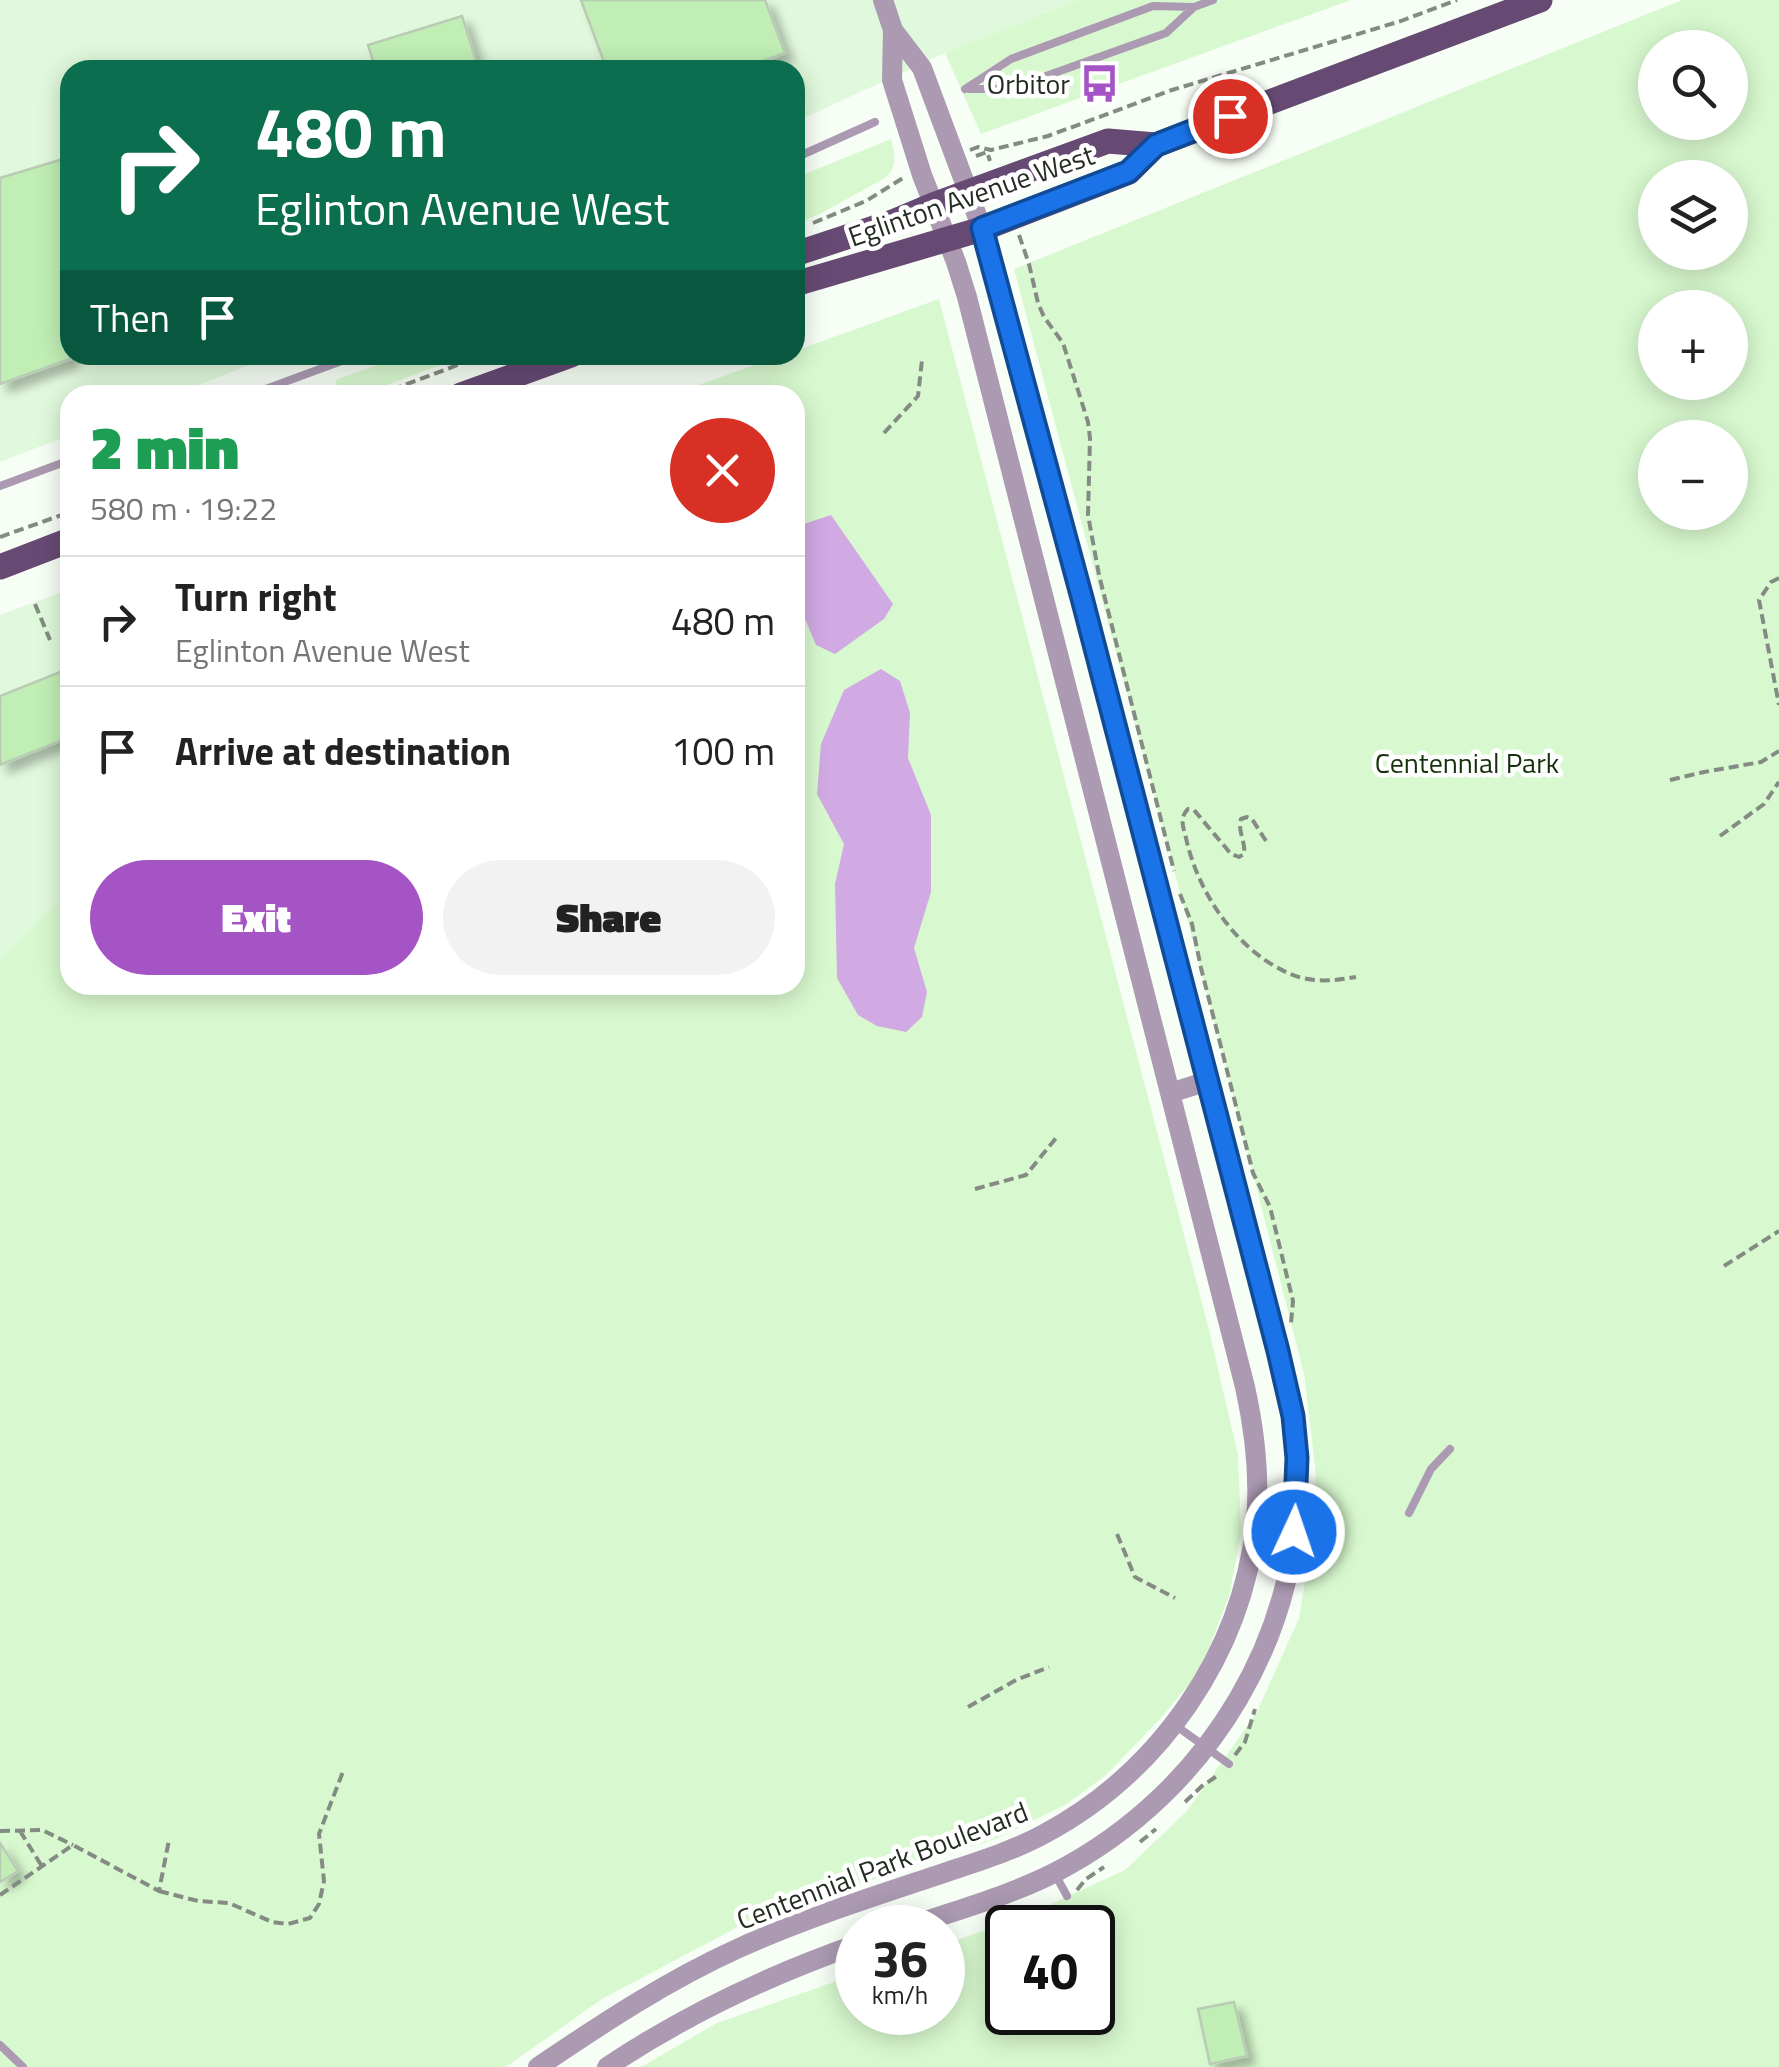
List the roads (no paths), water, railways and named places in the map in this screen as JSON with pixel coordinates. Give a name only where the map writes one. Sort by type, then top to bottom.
[{"type":"main road","name":"Eglinton Avenue West","points":[[805,280],[975,210],[1128,172],[1156,145],[1540,0]]},
{"type":"main road","name":"Eglinton Avenue West","points":[[805,251],[894,221],[940,222],[975,210],[1108,142],[1156,145]]},
{"type":"main road","points":[[489,385],[544,365]]},
{"type":"main road","points":[[0,567],[60,544]]},
{"type":"street","points":[[883,0],[893,30],[922,68],[975,210],[1208,1081],[1293,1416],[1297,1458],[1300,1557],[1251,1680],[1206,1748],[1158,1800],[1090,1852],[1054,1873],[965,1907]]},
{"type":"street","name":"Centennial Park Boulevard","points":[[538,2067],[651,1994],[739,1948],[1043,1834],[1108,1791],[1175,1725],[1197,1692],[1216,1660],[1235,1612],[1251,1554],[1256,1520],[1256,1448],[1246,1387],[967,296],[892,80],[893,30]]},
{"type":"street","points":[[1170,1093],[1208,1081]]},
{"type":"street","points":[[607,2067],[704,2010],[835,1953]]},
{"type":"lane","points":[[1194,7],[1166,33],[1010,89],[965,90],[1011,59],[1153,6],[1194,7],[1213,0]]},
{"type":"lane","points":[[805,154],[875,122]]},
{"type":"lane","points":[[276,385],[330,365]]},
{"type":"lane","points":[[0,486],[60,464]]},
{"type":"lane","points":[[1409,1513],[1431,1469],[1450,1450]]},
{"type":"lane","points":[[1175,1725],[1229,1764]]},
{"type":"lane","points":[[1054,1873],[1067,1896]]},
{"type":"lane","points":[[0,2044],[23,2067]]},
{"type":"place","name":"Orbitor","points":[[1100,83]]},
{"type":"park label","name":"Centennial Park","points":[[1467,762]]}]
